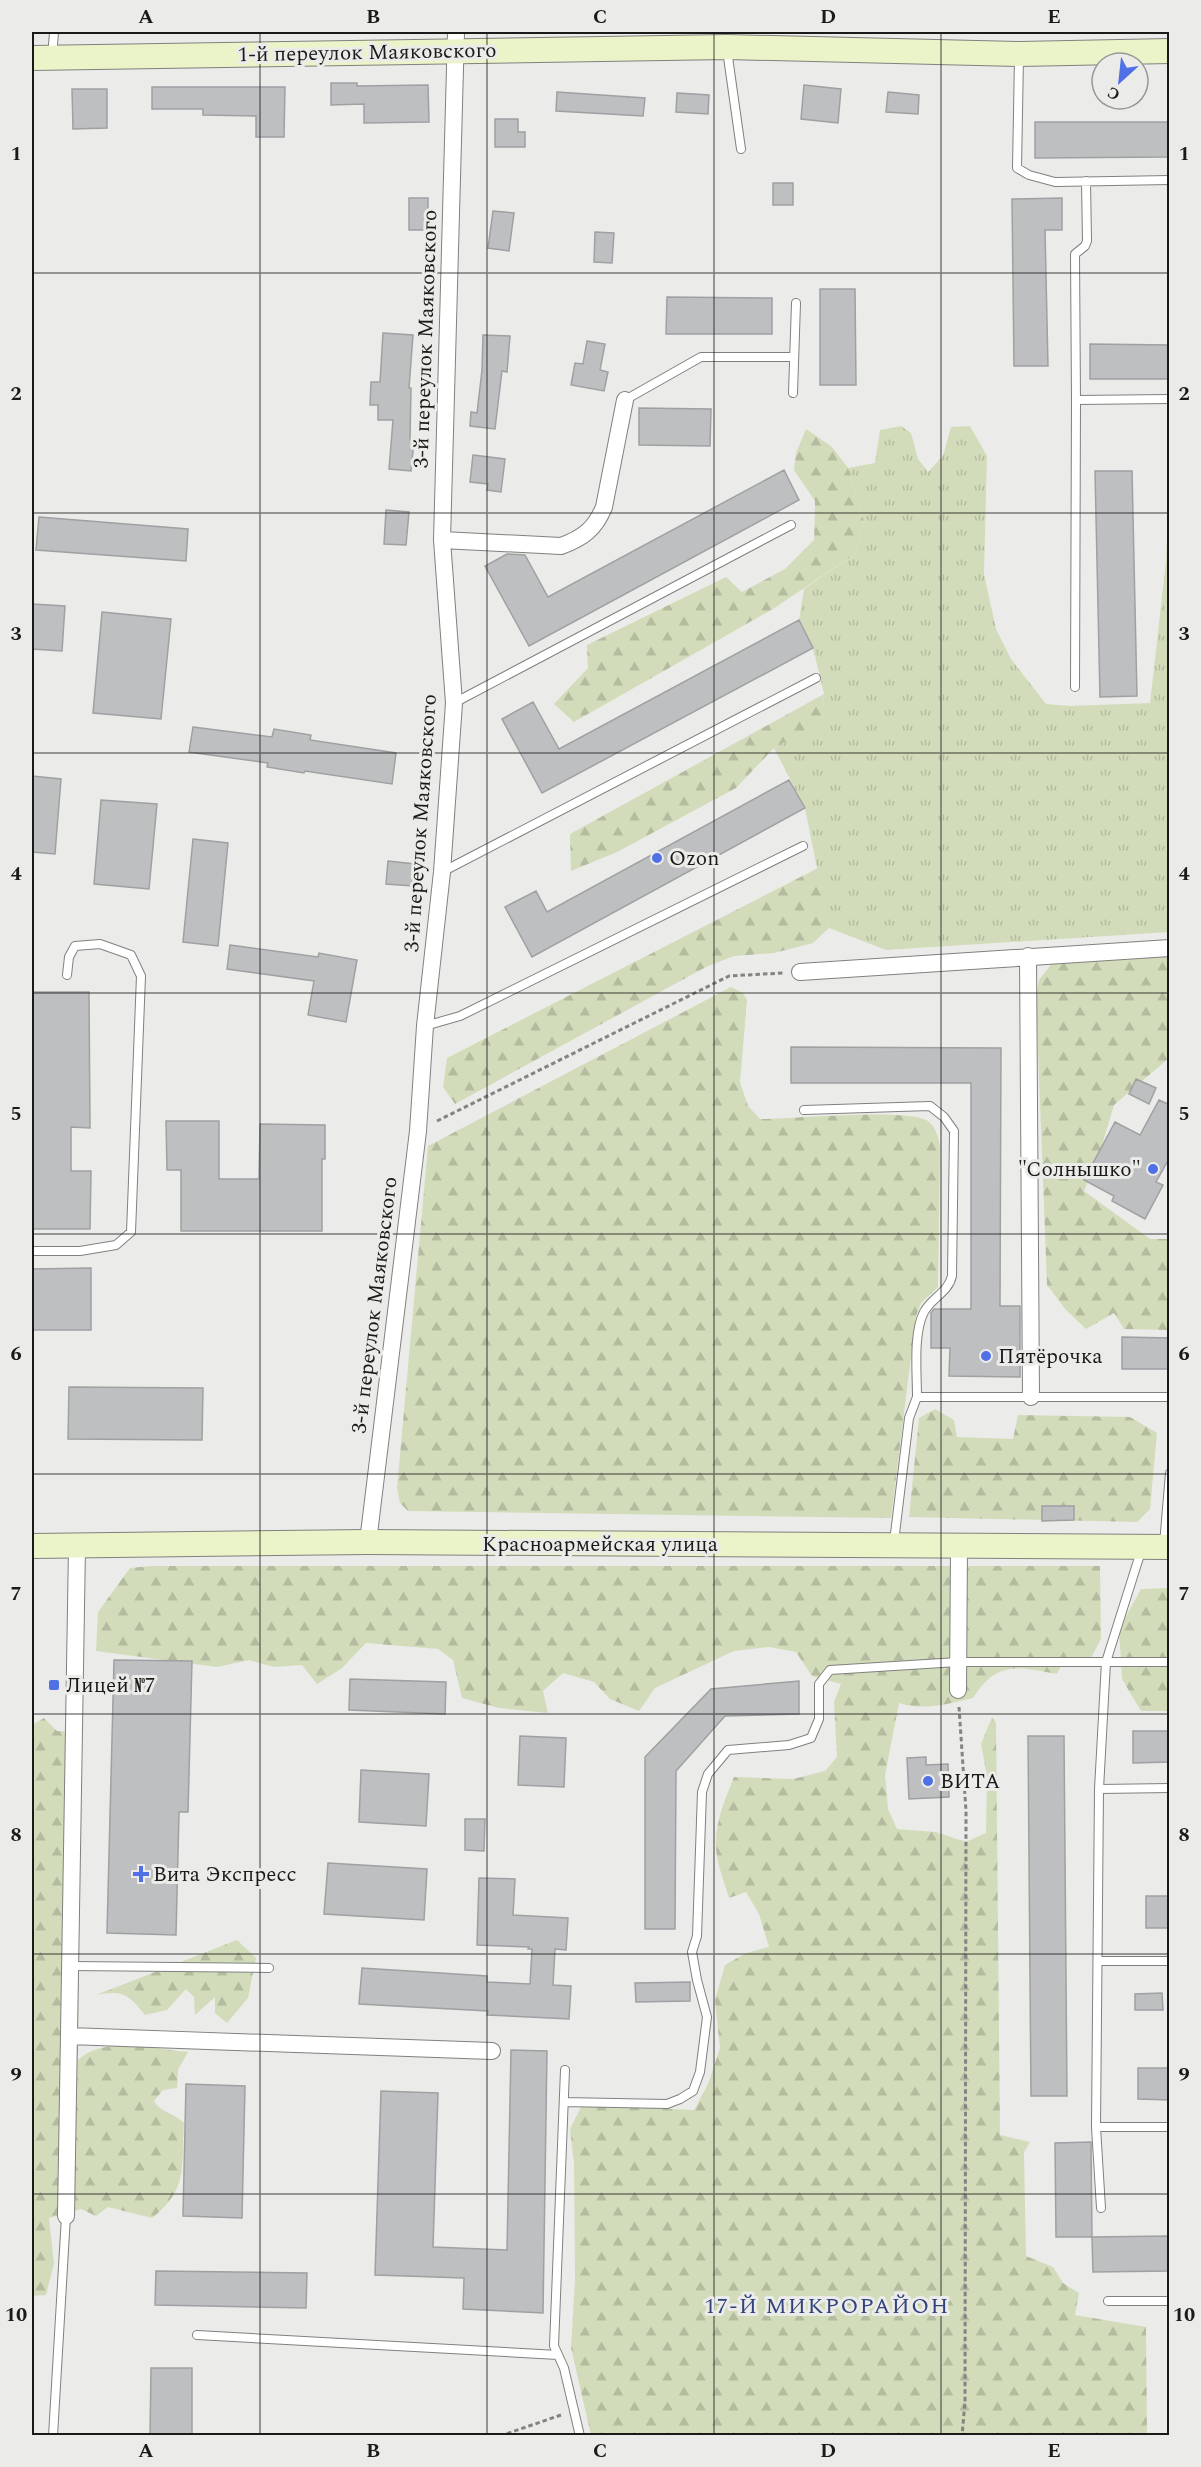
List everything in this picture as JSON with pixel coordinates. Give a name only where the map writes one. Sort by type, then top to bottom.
[{"type":"street","name":"1-й переулок Маяковского","points":[[42,58],[455,41],[1019,54],[1170,51]]},
{"type":"street","name":"3-й переулок Маяковского","points":[[368,1542],[418,1131],[425,1026],[442,872],[454,703],[442,540],[455,41]]},
{"type":"street","points":[[442,540],[561,546],[589,532],[599,520],[604,507],[625,400]]},
{"type":"street","points":[[800,972],[1170,948]]},
{"type":"street","points":[[1028,956],[1031,1397]]},
{"type":"street","name":"Красноармейская улица","points":[[32,1546],[368,1542],[1158,1547]]},
{"type":"street","points":[[66,2216],[77,1546]]},
{"type":"street","points":[[958,1690],[959,1546]]},
{"type":"street","points":[[69,2036],[492,2051]]},
{"type":"lane","points":[[42,58],[54,32]]},
{"type":"lane","points":[[727,47],[741,149]]},
{"type":"lane","points":[[1019,54],[1017,168],[1042,180],[1170,180]]},
{"type":"lane","points":[[1076,687],[1076,254],[1085,246],[1086,241],[1086,181]]},
{"type":"lane","points":[[793,393],[796,303]]},
{"type":"lane","points":[[625,400],[701,357],[794,357]]},
{"type":"lane","points":[[1076,400],[1170,399]]},
{"type":"lane","points":[[454,703],[791,525]]},
{"type":"lane","points":[[442,872],[816,678]]},
{"type":"lane","points":[[425,1026],[460,1016],[803,846]]},
{"type":"lane","points":[[32,1251],[80,1251],[116,1245],[131,1233],[141,976],[132,955],[100,944],[75,946],[69,957],[67,975]]},
{"type":"lane","points":[[804,1110],[930,1106],[944,1117],[954,1131],[952,1276],[949,1286],[932,1300],[918,1324],[917,1397],[909,1418],[894,1545]]},
{"type":"lane","points":[[917,1397],[1170,1397]]},
{"type":"lane","points":[[1101,2208],[1096,2127],[1099,1789],[1106,1662],[1158,1547],[1170,1473]]},
{"type":"lane","points":[[564,2102],[667,2104],[693,2091],[700,2072],[707,2017],[692,1952],[697,1936],[702,1792],[708,1774],[728,1750],[789,1745],[811,1738],[819,1719],[819,1684],[830,1670],[958,1662],[1170,1662]]},
{"type":"lane","points":[[1099,1789],[1170,1788]]},
{"type":"lane","points":[[1098,1961],[1170,1961]]},
{"type":"lane","points":[[70,1966],[269,1968]]},
{"type":"lane","points":[[565,2070],[554,2346],[564,2368],[580,2436]]},
{"type":"lane","points":[[1096,2127],[1170,2127]]},
{"type":"lane","points":[[53,2436],[66,2216]]},
{"type":"lane","points":[[1108,2301],[1170,2301]]},
{"type":"lane","points":[[198,2335],[558,2355]]},
{"type":"path","points":[[418,1131],[729,976],[800,972]]},
{"type":"path","points":[[958,1690],[966,1811],[965,2402],[962,2436]]},
{"type":"path","points":[[500,2436],[574,2411]]},
{"type":"green space","points":[[901,426],[911,433],[918,459],[928,472],[943,456],[951,427],[970,426],[987,456],[984,574],[996,629],[1011,659],[1046,704],[1070,706],[1150,703],[1166,561],[1169,492],[1169,932],[886,950],[829,928],[805,808],[774,748],[822,721],[824,694],[813,648],[799,620],[804,589],[855,554],[864,521],[848,468],[875,463],[880,430]]},
{"type":"green space","points":[[806,429],[832,447],[848,468],[864,521],[855,554],[773,609],[574,722],[554,704],[588,668],[587,645],[726,577],[742,592],[785,569],[814,540],[815,501],[794,470],[796,453]]},
{"type":"green space","points":[[824,694],[822,722],[774,748],[736,788],[617,852],[571,871],[570,834]]},
{"type":"green space","points":[[818,868],[829,928],[813,943],[774,953],[734,956],[706,967],[455,1104],[443,1087],[447,1058]]},
{"type":"green space","points":[[1169,957],[1169,1058],[1114,1105],[1098,1158],[1084,1191],[1150,1239],[1169,1239],[1169,1330],[1124,1329],[1114,1313],[1086,1329],[1066,1310],[1047,1285],[1036,998],[1039,980],[1053,962]]},
{"type":"green space","points":[[731,987],[743,993],[747,1000],[740,1082],[748,1106],[760,1119],[895,1115],[926,1120],[932,1125],[937,1135],[940,1147],[938,1287],[921,1303],[916,1316],[891,1518],[408,1511],[400,1503],[397,1488],[428,1146]]},
{"type":"green space","points":[[935,1409],[954,1420],[957,1437],[1013,1439],[1018,1415],[1130,1417],[1157,1433],[1150,1509],[1137,1522],[909,1517],[919,1418]]},
{"type":"green space","points":[[151,1566],[1100,1566],[1101,1639],[1091,1658],[1065,1658],[1057,1674],[1020,1668],[1000,1672],[991,1677],[973,1698],[927,1707],[899,1703],[885,1775],[888,1809],[897,1829],[936,1832],[966,1842],[986,1833],[987,1776],[981,1744],[992,1717],[996,1723],[1000,2135],[1030,2142],[1024,2152],[1026,2256],[1053,2267],[1063,2283],[1079,2293],[1075,2315],[1146,2327],[1147,2435],[591,2435],[571,2348],[575,2279],[574,2164],[570,2129],[584,2101],[627,2107],[694,2110],[708,2084],[720,2048],[715,2000],[725,1965],[746,1953],[769,1947],[759,1914],[746,1892],[729,1898],[720,1870],[716,1834],[725,1801],[734,1777],[793,1779],[825,1771],[837,1757],[834,1702],[841,1684],[812,1676],[796,1652],[769,1647],[734,1651],[655,1688],[639,1711],[610,1699],[594,1682],[563,1673],[543,1691],[548,1713],[499,1708],[462,1698],[453,1660],[438,1649],[366,1643],[342,1668],[317,1684],[302,1665],[274,1667],[249,1660],[217,1667],[96,1651],[98,1612],[130,1568]]},
{"type":"green space","points":[[1169,1588],[1169,1711],[1141,1711],[1122,1679],[1119,1629],[1141,1589]]},
{"type":"green space","points":[[44,1718],[57,1731],[80,1732],[78,2060],[89,2052],[116,2046],[130,2045],[188,2052],[178,2070],[177,2088],[163,2090],[154,2101],[160,2108],[184,2123],[181,2176],[172,2197],[152,2218],[108,2207],[96,2216],[81,2209],[49,2218],[54,2264],[46,2295],[32,2296],[32,1725]]},
{"type":"green space","points":[[237,1940],[256,1958],[248,1998],[227,2023],[215,2013],[215,1997],[195,2015],[194,1997],[186,1989],[167,2010],[145,2015],[134,2002],[124,1995],[113,1993],[96,1995]]},
{"type":"building","points":[[331,83],[357,83],[357,86],[428,85],[429,122],[364,123],[364,104],[331,105]]},
{"type":"building","points":[[804,85],[841,89],[838,123],[801,119]]},
{"type":"building","points":[[152,87],[285,87],[284,137],[256,137],[256,116],[203,115],[203,109],[152,109]]},
{"type":"building","points":[[72,89],[107,89],[107,128],[73,129]]},
{"type":"building","points":[[557,92],[645,98],[643,116],[556,111]]},
{"type":"building","points":[[888,92],[919,95],[918,114],[886,112]]},
{"type":"building","points":[[677,93],[709,95],[708,114],[676,112]]},
{"type":"building","points":[[495,119],[518,119],[518,132],[525,132],[525,147],[495,147]]},
{"type":"building","points":[[1035,122],[1170,122],[1170,157],[1035,158]]},
{"type":"building","points":[[773,183],[793,183],[793,205],[773,205]]},
{"type":"building","points":[[409,198],[428,198],[428,230],[409,230]]},
{"type":"building","points":[[1062,198],[1062,230],[1045,230],[1048,366],[1014,366],[1012,199]]},
{"type":"building","points":[[493,211],[514,213],[509,251],[488,248]]},
{"type":"building","points":[[595,232],[614,233],[612,263],[594,262]]},
{"type":"building","points":[[820,289],[855,289],[856,385],[820,385]]},
{"type":"building","points":[[667,297],[772,298],[772,334],[666,334]]},
{"type":"building","points":[[383,333],[413,335],[409,388],[411,388],[410,440],[414,441],[411,471],[389,469],[393,420],[378,420],[378,405],[370,405],[371,382],[380,382]]},
{"type":"building","points":[[483,335],[510,336],[507,372],[502,371],[495,429],[470,426],[471,412],[477,413]]},
{"type":"building","points":[[587,341],[605,344],[600,370],[608,372],[604,391],[571,385],[575,363],[583,364]]},
{"type":"building","points":[[1090,344],[1170,345],[1170,379],[1090,379]]},
{"type":"building","points":[[639,408],[711,409],[710,446],[639,445]]},
{"type":"building","points":[[473,455],[505,459],[501,492],[487,490],[488,484],[470,482]]},
{"type":"building","points":[[784,470],[799,500],[529,646],[485,566],[507,554],[525,555],[548,597]]},
{"type":"building","points":[[1095,471],[1132,471],[1137,696],[1100,697]]},
{"type":"building","points":[[386,510],[409,512],[406,545],[384,544]]},
{"type":"building","points":[[39,517],[188,529],[186,561],[36,550]]},
{"type":"building","points":[[32,604],[65,606],[62,651],[32,649]]},
{"type":"building","points":[[102,612],[171,619],[161,719],[93,713]]},
{"type":"building","points":[[799,620],[813,648],[542,793],[502,719],[533,702],[559,749]]},
{"type":"building","points":[[193,727],[272,737],[274,729],[311,735],[310,740],[396,753],[392,784],[305,771],[304,773],[267,767],[268,763],[189,752]]},
{"type":"building","points":[[32,776],[61,779],[55,854],[32,852]]},
{"type":"building","points":[[789,780],[805,808],[532,957],[505,907],[536,891],[547,912]]},
{"type":"building","points":[[101,800],[157,804],[149,889],[94,884]]},
{"type":"building","points":[[193,839],[228,843],[218,946],[183,942]]},
{"type":"building","points":[[388,861],[415,864],[413,886],[386,884]]},
{"type":"building","points":[[230,945],[318,957],[319,953],[357,960],[346,1022],[308,1015],[314,981],[227,969]]},
{"type":"building","points":[[32,992],[89,992],[90,1128],[71,1127],[71,1171],[91,1171],[90,1229],[32,1229]]},
{"type":"building","points":[[791,1047],[1001,1048],[1000,1306],[1020,1306],[1020,1377],[949,1376],[950,1348],[931,1348],[931,1313],[934,1309],[971,1309],[971,1083],[791,1083]]},
{"type":"building","points":[[1136,1079],[1156,1088],[1149,1104],[1129,1094]]},
{"type":"building","points":[[1159,1100],[1170,1105],[1170,1157],[1156,1182],[1163,1185],[1145,1219],[1112,1201],[1114,1196],[1084,1180],[1115,1122],[1140,1135]]},
{"type":"building","points":[[166,1121],[219,1121],[219,1179],[259,1179],[260,1124],[325,1125],[325,1159],[322,1159],[322,1231],[181,1231],[181,1170],[167,1170]]},
{"type":"building","points":[[91,1268],[91,1330],[32,1330],[32,1269]]},
{"type":"building","points":[[1122,1337],[1170,1338],[1170,1369],[1122,1369]]},
{"type":"building","points":[[69,1387],[203,1388],[202,1440],[68,1439]]},
{"type":"building","points":[[1042,1506],[1074,1506],[1074,1520],[1042,1521]]},
{"type":"building","points":[[114,1660],[192,1661],[188,1812],[179,1812],[176,1935],[107,1933]]},
{"type":"building","points":[[350,1679],[446,1682],[445,1714],[349,1710]]},
{"type":"building","points":[[799,1681],[799,1714],[725,1716],[676,1771],[675,1929],[645,1929],[645,1757],[711,1689]]},
{"type":"building","points":[[1133,1731],[1170,1731],[1170,1762],[1133,1763]]},
{"type":"building","points":[[520,1736],[566,1738],[564,1787],[518,1785]]},
{"type":"building","points":[[1028,1736],[1064,1736],[1067,2096],[1031,2096]]},
{"type":"building","name":"ВИТА","points":[[926,1757],[926,1765],[948,1764],[949,1797],[909,1799],[907,1758]]},
{"type":"building","points":[[361,1770],[429,1774],[426,1826],[359,1822]]},
{"type":"building","points":[[465,1819],[485,1819],[484,1851],[465,1850]]},
{"type":"building","points":[[328,1863],[427,1869],[424,1920],[324,1914]]},
{"type":"building","points":[[479,1878],[515,1879],[513,1915],[568,1918],[566,1950],[555,1949],[553,1985],[571,1986],[569,2019],[487,2015],[488,2011],[359,2004],[362,1968],[487,1976],[487,1982],[530,1984],[532,1949],[477,1945]]},
{"type":"building","points":[[1146,1896],[1170,1896],[1170,1928],[1146,1928]]},
{"type":"building","points":[[690,1982],[690,2001],[636,2002],[635,1983]]},
{"type":"building","points":[[1162,1993],[1163,2010],[1135,2010],[1135,1994]]},
{"type":"building","points":[[511,2050],[547,2051],[543,2313],[463,2309],[464,2278],[375,2275],[381,2091],[438,2093],[433,2247],[507,2250]]},
{"type":"building","points":[[1138,2068],[1170,2068],[1170,2100],[1138,2099]]},
{"type":"building","points":[[186,2084],[245,2086],[242,2218],[183,2216]]},
{"type":"building","points":[[1091,2142],[1092,2237],[1056,2237],[1055,2143]]},
{"type":"building","points":[[1170,2236],[1170,2271],[1093,2272],[1092,2237]]},
{"type":"building","points":[[156,2271],[307,2273],[306,2308],[155,2305]]},
{"type":"building","points":[[151,2368],[192,2368],[192,2436],[150,2436]]},
{"type":"place","name":"Ozon","points":[[657,858]]},
{"type":"place","name":"\"Солнышко\"","points":[[1153,1169]]},
{"type":"place","name":"Пятёрочка","points":[[986,1356]]},
{"type":"place","name":"Лицей №7","points":[[54,1685]]},
{"type":"place","name":"ВИТА","points":[[928,1781]]},
{"type":"place","name":"Вита Экспресс","points":[[141,1874]]},
{"type":"district","name":"17-Й МИКРОРАЙОН","points":[[827,2305]]}]
